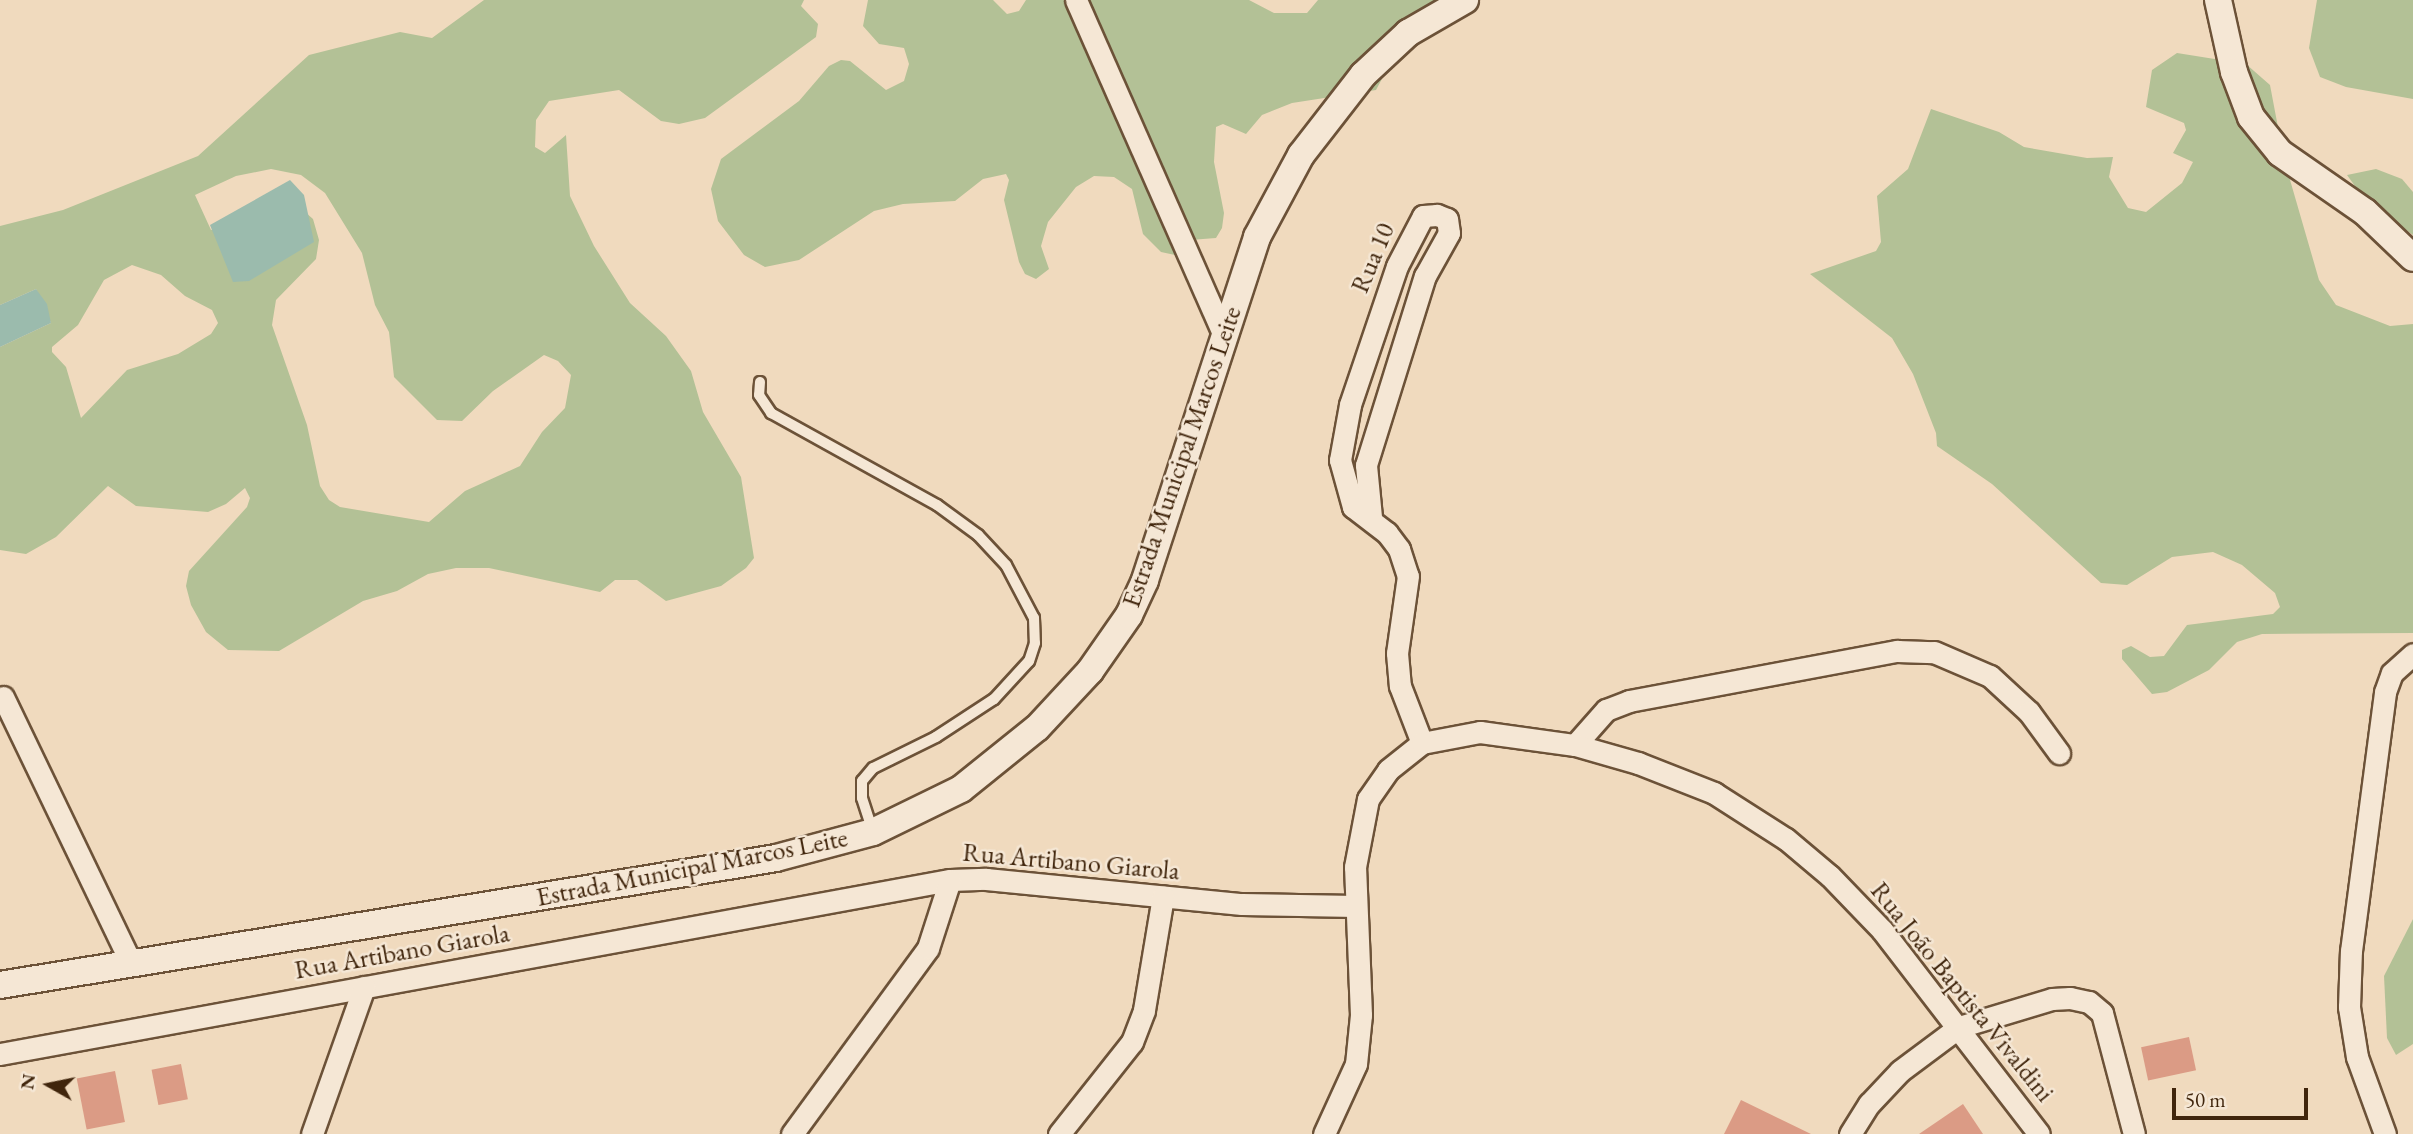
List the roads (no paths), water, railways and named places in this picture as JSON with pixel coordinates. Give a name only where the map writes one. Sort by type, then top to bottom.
[{"type":"street","points":[[1076,0],[1224,335]]},
{"type":"street","name":"Estrada Municipal Marcos Leite","points":[[0,985],[776,858],[873,832],[961,789],[1037,727],[1090,671],[1129,615],[1145,580],[1257,237],[1301,155],[1363,75],[1408,33],[1465,0]]},
{"type":"street","points":[[2218,0],[2234,72],[2251,117],[2280,153],[2365,212],[2413,258]]},
{"type":"street","name":"Rua 10","points":[[1371,517],[1366,465],[1425,276],[1449,233],[1447,219],[1437,215],[1423,216],[1397,266],[1350,405],[1340,460],[1353,507],[1371,517],[1399,549],[1408,576],[1397,653],[1400,686],[1422,743]]},
{"type":"street","points":[[1340,460],[1366,465]]},
{"type":"street","points":[[1575,745],[1605,710],[1629,701],[1897,651],[1934,652],[1990,676],[2029,712],[2059,753]]},
{"type":"street","points":[[2385,1134],[2357,1057],[2349,1007],[2351,951],[2385,692],[2392,673],[2413,654]]},
{"type":"street","points":[[3,697],[131,963]]},
{"type":"street","name":"Rua João Baptista Vivaldini","points":[[1324,1134],[1356,1064],[1361,1015],[1356,906],[1358,833],[1368,799],[1388,770],[1422,743],[1480,732],[1575,745],[1638,763],[1714,793],[1786,839],[1830,876],[1882,930],[2039,1134]]},
{"type":"street","name":"Rua Artibano Giarola","points":[[0,1054],[950,880],[986,879],[1242,904],[1356,906]]},
{"type":"street","points":[[792,1134],[928,948],[950,880]]},
{"type":"street","points":[[1059,1134],[1132,1042],[1144,1010],[1163,897]]},
{"type":"street","points":[[312,1134],[364,987]]},
{"type":"street","points":[[1850,1134],[1869,1104],[1900,1071],[1959,1027],[2052,999],[2089,1002],[2102,1013],[2109,1029],[2134,1134]]},
{"type":"lane","points":[[760,382],[760,395],[771,414],[937,505],[978,535],[1006,565],[1034,618],[1035,643],[1029,661],[994,699],[936,737],[873,768],[862,781],[862,798],[873,832]]}]
